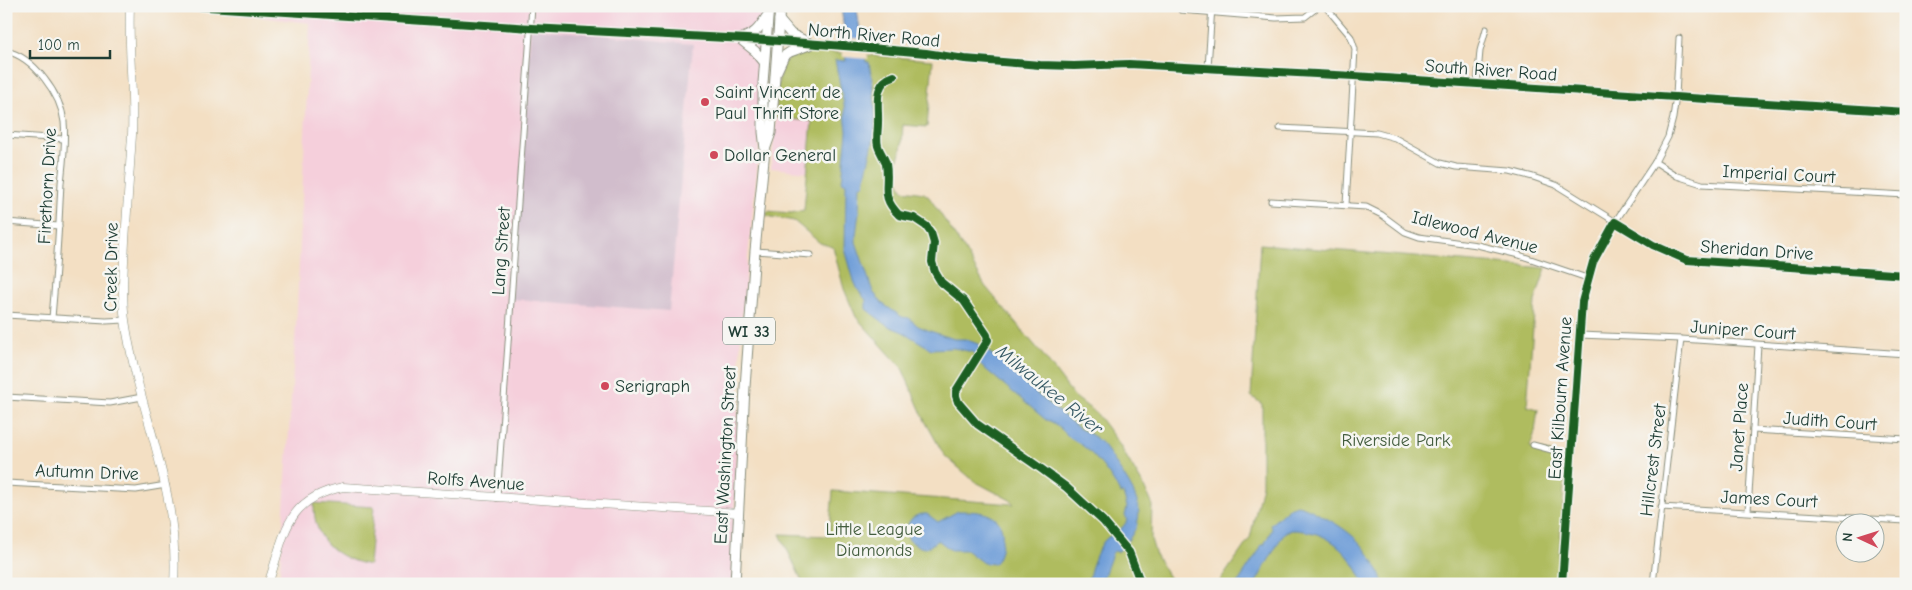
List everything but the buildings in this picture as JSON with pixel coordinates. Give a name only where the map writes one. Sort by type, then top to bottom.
[{"type":"main road","name":"East Washington Street","points":[[765,149],[771,133],[780,6]]},
{"type":"main road","name":"East Washington Street","points":[[735,584],[754,251],[765,149],[763,132],[764,62],[768,10]]},
{"type":"main road","points":[[740,39],[752,35],[756,31],[768,10]]},
{"type":"main road","points":[[779,20],[791,34],[812,44]]},
{"type":"main road","points":[[740,39],[764,62]]},
{"type":"main road","points":[[775,73],[784,56],[812,44]]},
{"type":"street","name":"Creek Drive","points":[[130,6],[129,39],[133,103],[122,286],[125,320],[142,396],[166,484],[174,540],[174,584]]},
{"type":"street","name":"North River Road","points":[[193,6],[531,28],[766,40],[926,53],[965,60],[1074,66]]},
{"type":"street","name":"Lang Street","points":[[497,498],[532,6]]},
{"type":"street","points":[[1181,10],[1212,9],[1276,18],[1304,17],[1319,6]]},
{"type":"street","points":[[1325,6],[1352,38],[1355,49],[1346,205]]},
{"type":"street","points":[[1208,68],[1212,9]]},
{"type":"street","points":[[1477,85],[1480,51],[1486,29]]},
{"type":"street","name":"East Kilbourn Avenue","points":[[1562,584],[1579,334],[1582,302],[1587,278],[1592,262],[1615,222],[1656,162],[1668,137],[1676,96],[1679,38]]},
{"type":"street","name":"Firethorn Drive","points":[[6,52],[11,52],[29,63],[47,82],[57,99],[64,121],[52,318]]},
{"type":"street","name":"South River Road","points":[[1074,66],[1129,64],[1354,76],[1906,112]]},
{"type":"street","name":"Sheridan Drive","points":[[1280,128],[1377,134],[1395,138],[1440,163],[1456,167],[1510,171],[1556,184],[1654,245],[1687,260],[1906,275]]},
{"type":"street","points":[[6,134],[64,139]]},
{"type":"street","name":"Imperial Court","points":[[1656,162],[1677,176],[1702,184],[1906,195]]},
{"type":"street","name":"Idlewood Avenue","points":[[1271,201],[1366,207],[1382,215],[1405,232],[1420,237],[1477,245],[1519,254],[1587,278]]},
{"type":"street","points":[[6,222],[59,226]]},
{"type":"street","points":[[754,251],[811,255]]},
{"type":"street","points":[[6,315],[125,320]]},
{"type":"street","name":"Juniper Court","points":[[1579,334],[1906,354]]},
{"type":"street","name":"Hillcrest Street","points":[[1653,584],[1681,339]]},
{"type":"street","name":"Janet Place","points":[[1748,512],[1758,345]]},
{"type":"street","points":[[6,397],[110,403],[142,396]]},
{"type":"street","name":"Judith Court","points":[[1753,430],[1906,439]]},
{"type":"street","points":[[1533,446],[1570,455]]},
{"type":"street","name":"Autumn Drive","points":[[6,483],[136,490],[166,484]]},
{"type":"street","name":"Rolfs Avenue","points":[[268,584],[292,517],[307,501],[326,490],[343,487],[739,513]]},
{"type":"street","name":"James Court","points":[[1661,507],[1906,521]]},
{"type":"shaded area","points":[[166,6],[767,6],[758,159],[741,326],[732,584],[279,584],[297,309],[310,23]]},
{"type":"shaded area","points":[[531,28],[693,44],[669,311],[511,299]]},
{"type":"shaded area","points":[[776,118],[812,121],[808,172],[771,168]]},
{"type":"green space","name":"Little League Diamonds","points":[[827,52],[933,60],[927,127],[903,125],[902,146],[895,168],[897,179],[903,190],[924,193],[929,197],[964,249],[985,286],[1043,355],[1074,396],[1097,414],[1117,441],[1152,503],[1151,539],[1156,556],[1170,579],[1179,584],[806,584],[801,579],[780,534],[829,536],[833,491],[1014,504],[974,481],[944,455],[925,421],[902,368],[856,317],[844,289],[833,247],[820,243],[794,221],[767,216],[767,211],[791,213],[804,210],[812,121],[776,118],[779,77],[785,62],[793,54]]},
{"type":"green space","name":"Riverside Park","points":[[1260,244],[1546,268],[1535,301],[1527,406],[1538,409],[1535,432],[1530,447],[1566,459],[1557,584],[1218,584],[1250,538],[1262,485],[1262,404],[1251,396]]},
{"type":"green space","points":[[314,503],[374,507],[369,565],[346,558],[328,545],[317,527]]},
{"type":"water","points":[[841,6],[857,6],[866,62],[869,62],[874,95],[874,135],[864,185],[860,185],[856,235],[856,242],[873,292],[883,304],[902,317],[909,318],[918,326],[954,339],[965,339],[978,344],[1002,362],[1025,384],[1077,427],[1095,437],[1106,449],[1132,490],[1139,510],[1135,530],[1118,552],[1113,551],[1101,584],[1088,584],[1096,555],[1105,540],[1121,529],[1126,523],[1127,507],[1123,493],[1121,494],[1099,462],[1083,446],[1070,438],[1055,424],[1046,420],[983,367],[974,358],[975,354],[973,352],[953,348],[931,349],[903,332],[888,326],[866,309],[866,300],[854,281],[845,249],[846,183],[842,182],[847,131],[835,60],[846,61],[841,34],[844,31]]},
{"type":"water","points":[[1297,505],[1326,518],[1355,538],[1374,562],[1384,584],[1364,584],[1348,556],[1333,542],[1314,533],[1293,530],[1284,533],[1255,584],[1237,584],[1261,545],[1264,545],[1272,529],[1270,525],[1289,508]]},
{"type":"water","points":[[958,511],[990,515],[1000,524],[1002,542],[999,557],[994,564],[983,563],[966,550],[951,550],[938,540],[924,548],[909,540],[907,529],[913,518],[921,514],[927,514],[938,522]]},
{"type":"pier","points":[[839,37],[866,39],[868,59],[843,57]]},
{"type":"waterway","name":"Milwaukee River","points":[[1106,552],[1132,525]]},
{"type":"cycle path","points":[[193,6],[531,28],[766,40],[926,53],[965,59],[1040,65],[1129,64],[1354,76],[1906,112]]},
{"type":"cycle path","points":[[894,76],[882,84],[878,95],[877,143],[886,164],[886,191],[889,202],[899,215],[914,218],[926,226],[931,233],[934,243],[932,262],[935,272],[941,282],[964,301],[987,335],[988,340],[956,391],[958,402],[977,424],[1066,487],[1103,521],[1129,552],[1141,584]]},
{"type":"cycle path","points":[[1562,584],[1582,302],[1593,262],[1615,222],[1653,245],[1687,260],[1906,275]]},
{"type":"place","name":"Saint Vincent de Paul Thrift Store","points":[[705,102]]},
{"type":"place","name":"Dollar General","points":[[714,155]]},
{"type":"place","name":"Serigraph","points":[[605,386]]}]
